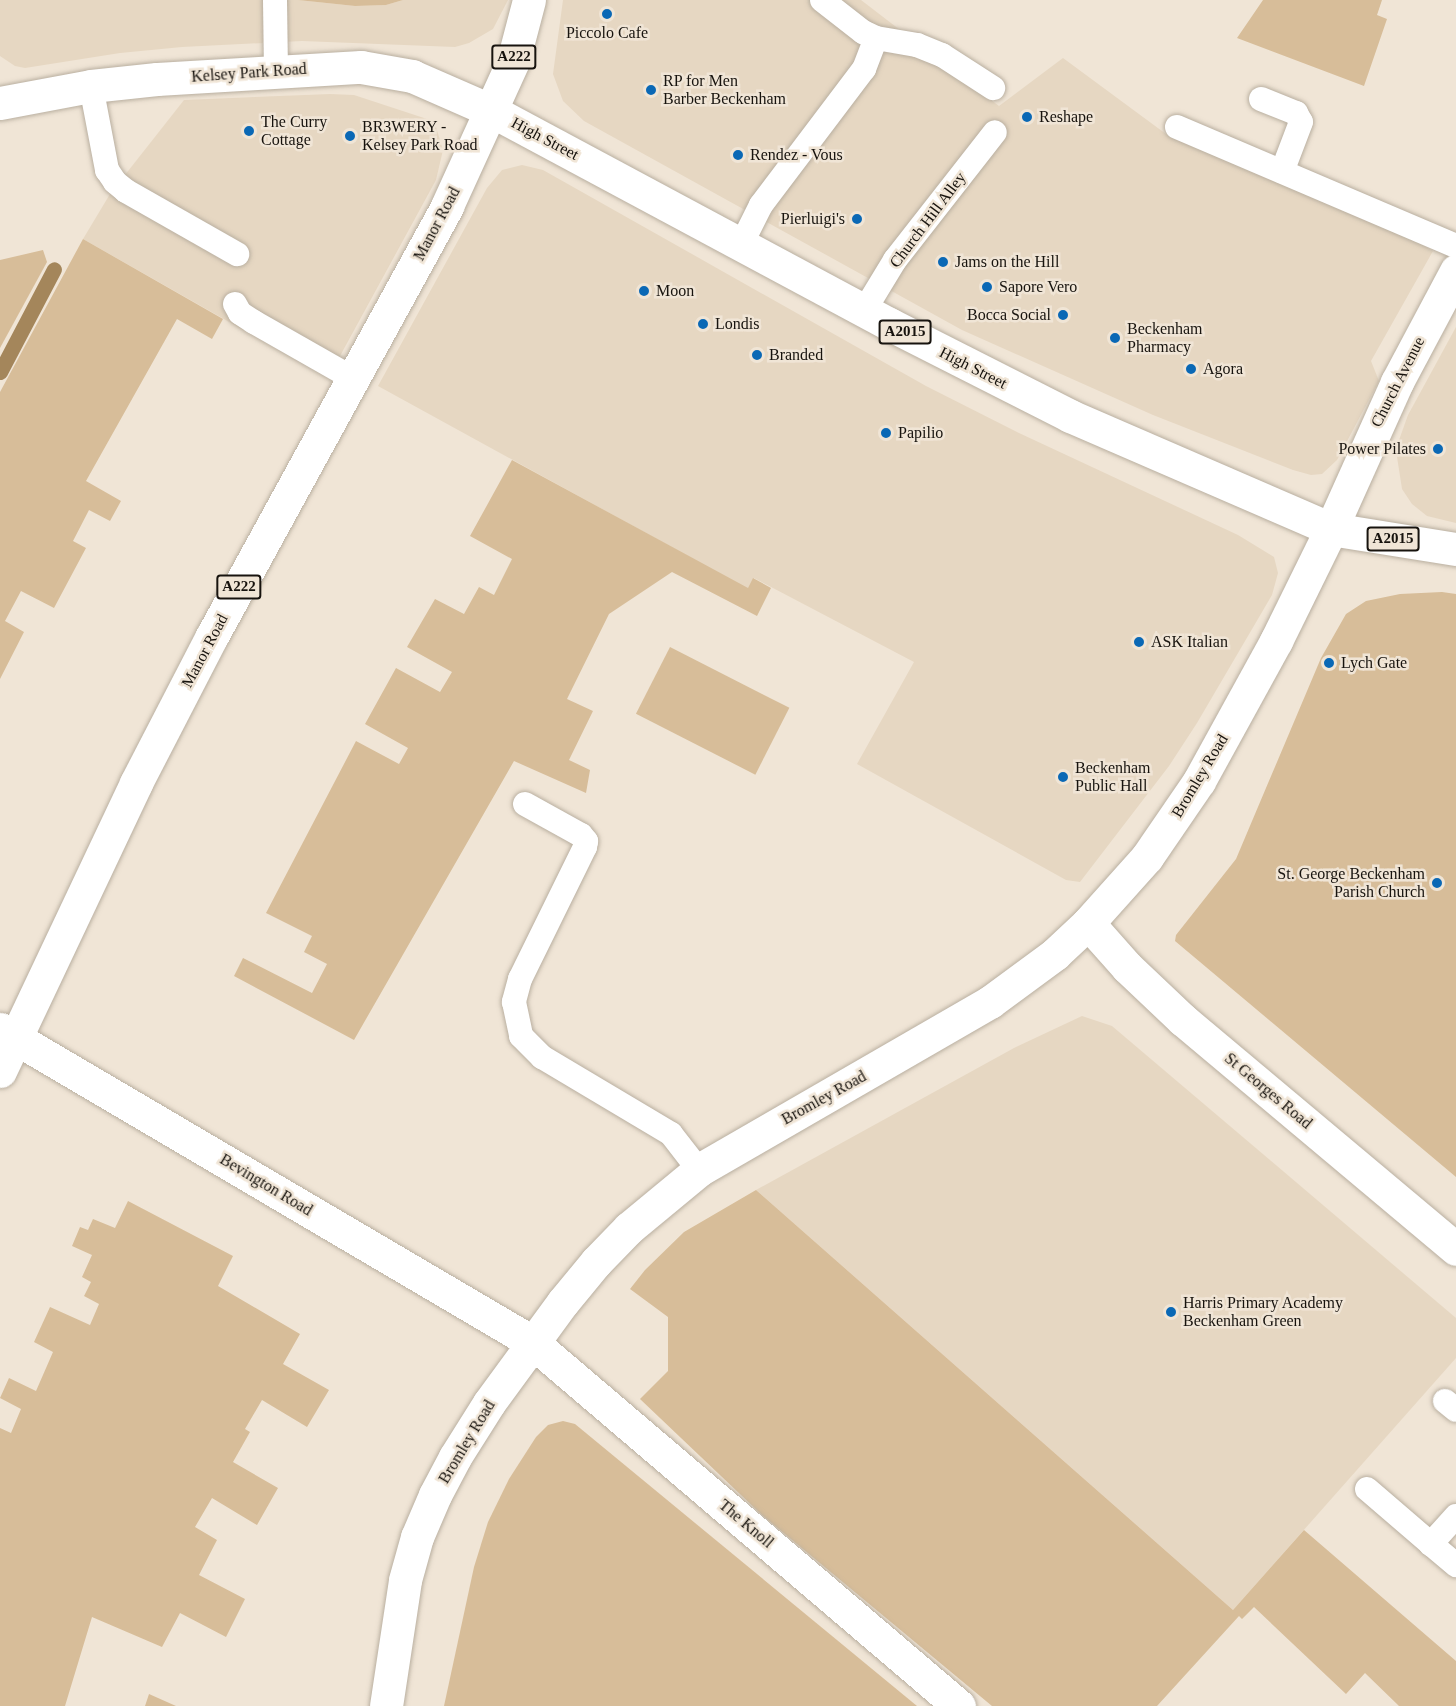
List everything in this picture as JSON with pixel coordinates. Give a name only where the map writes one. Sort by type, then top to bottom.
[{"type":"main road","name":"High Street","points":[[529,0],[513,61],[492,111],[864,311],[1070,416],[1331,529],[1456,549]]},
{"type":"main road","name":"Kelsey Park Road","points":[[0,103],[91,86],[276,70],[362,67],[388,70],[436,85],[492,111]]},
{"type":"main road","name":"Manor Road","points":[[0,1071],[8,1033],[136,783],[352,378],[447,206],[492,111]]},
{"type":"main road","name":"Church Avenue","points":[[1331,529],[1397,382],[1456,271]]},
{"type":"main road","name":"Bromley Road","points":[[386,1706],[405,1580],[417,1537],[455,1457],[532,1342],[596,1262],[664,1197],[699,1170],[990,1002],[1055,954],[1088,923],[1147,857],[1199,781],[1276,641],[1331,529]]},
{"type":"main road","name":"St Georges Road","points":[[1088,923],[1126,967],[1183,1020],[1456,1250]]},
{"type":"main road","name":"Bevington Road","points":[[8,1033],[532,1342]]},
{"type":"main road","name":"The Knoll","points":[[532,1342],[959,1706]]},
{"type":"lane","points":[[275,0],[276,70]]},
{"type":"lane","points":[[822,0],[862,32],[876,38],[917,45],[942,55],[993,88]]},
{"type":"lane","points":[[741,243],[767,196],[864,69],[876,38]]},
{"type":"lane","points":[[91,86],[107,170],[115,182],[126,191],[237,254]]},
{"type":"lane","points":[[1261,99],[1296,113],[1301,122],[1282,172]]},
{"type":"lane","points":[[1178,128],[1456,246]]},
{"type":"lane","name":"Church Hill Alley","points":[[864,311],[896,260],[995,132]]},
{"type":"lane","points":[[236,304],[240,313],[254,322],[352,378]]},
{"type":"lane","points":[[525,804],[581,835],[586,841],[520,979],[514,1002],[521,1036],[542,1057],[671,1134],[699,1170]]},
{"type":"lane","points":[[1367,1489],[1456,1566]]},
{"type":"lane","points":[[1431,1544],[1456,1516]]},
{"type":"shaded area","points":[[0,0],[298,0],[355,6],[386,5],[403,0],[508,0],[493,29],[469,43],[455,47],[302,41],[182,47],[120,53],[25,68],[15,66],[0,56]]},
{"type":"shaded area","points":[[298,0],[403,0],[386,5],[355,6]]},
{"type":"shaded area","points":[[563,0],[861,0],[999,106],[1063,58],[1166,134],[1414,240],[1433,251],[1371,361],[1379,381],[1337,460],[1322,474],[1311,475],[1293,470],[1153,415],[962,330],[584,121],[563,101],[553,74]]},
{"type":"shaded area","points":[[1263,0],[1382,0],[1377,15],[1387,19],[1364,86],[1237,38]]},
{"type":"shaded area","points":[[354,95],[427,119],[436,127],[443,150],[436,180],[328,378],[83,239],[110,194],[184,100]]},
{"type":"shaded area","points":[[522,165],[543,170],[926,386],[1019,433],[1238,535],[1274,557],[1278,573],[1272,595],[1197,723],[1169,766],[1080,882],[1066,880],[857,764],[914,662],[754,578],[748,589],[378,386],[487,188],[502,170]]},
{"type":"shaded area","points":[[83,239],[223,319],[212,339],[177,319],[86,481],[121,501],[110,521],[89,510],[73,541],[86,548],[54,608],[21,591],[5,621],[24,632],[0,679],[0,392]]},
{"type":"shaded area","points":[[43,250],[47,262],[0,348],[0,260]]},
{"type":"shaded area","points":[[1456,327],[1456,523],[1427,516],[1412,504],[1402,489],[1397,457],[1399,440],[1408,415]]},
{"type":"shaded area","points":[[512,460],[748,588],[753,578],[771,588],[757,616],[672,572],[609,614],[567,699],[593,711],[569,760],[590,770],[586,793],[514,761],[354,1040],[234,976],[243,958],[312,993],[327,964],[304,952],[312,936],[266,913],[356,741],[399,764],[408,748],[365,724],[396,668],[440,692],[452,672],[407,647],[435,599],[464,614],[479,587],[494,595],[512,559],[470,536]]},
{"type":"shaded area","points":[[1442,592],[1456,594],[1456,1177],[1175,941],[1176,935],[1236,859],[1321,658],[1346,614],[1366,601],[1400,594]]},
{"type":"shaded area","points":[[670,647],[789,708],[755,775],[636,714]]},
{"type":"shaded area","name":"Harris Primary Academy Beckenham Green","points":[[1082,1016],[1112,1026],[1456,1318],[1456,1358],[1233,1610],[756,1190],[1014,1048]]},
{"type":"shaded area","points":[[756,1190],[1233,1610],[1304,1530],[1456,1661],[1456,1706],[1399,1706],[1365,1673],[1346,1694],[1254,1607],[1242,1619],[1239,1616],[1157,1706],[992,1706],[762,1515],[640,1399],[668,1371],[668,1317],[630,1289],[645,1270],[684,1232]]},
{"type":"shaded area","points":[[128,1201],[233,1256],[218,1286],[300,1334],[283,1364],[329,1390],[307,1427],[262,1400],[245,1429],[250,1432],[233,1462],[278,1488],[257,1525],[212,1498],[195,1527],[217,1540],[199,1575],[245,1599],[226,1637],[180,1613],[162,1647],[92,1617],[65,1706],[0,1706],[0,1428],[11,1433],[21,1409],[0,1398],[9,1378],[36,1391],[53,1352],[34,1342],[50,1307],[90,1325],[99,1304],[84,1296],[91,1282],[82,1277],[92,1255],[72,1246],[80,1227],[88,1230],[93,1219],[115,1228]]},
{"type":"shaded area","points":[[563,1421],[575,1424],[917,1706],[444,1706],[474,1567],[488,1522],[509,1479],[536,1437],[548,1425]]},
{"type":"shaded area","points":[[149,1694],[176,1706],[145,1706]]},
{"type":"waterway","points":[[0,372],[54,269]]},
{"type":"place","name":"Piccolo Cafe","points":[[607,14]]},
{"type":"place","name":"RP for Men Barber Beckenham","points":[[651,90]]},
{"type":"place","name":"Reshape","points":[[1027,117]]},
{"type":"place","name":"The Curry Cottage","points":[[249,131]]},
{"type":"place","name":"BR3WERY - Kelsey Park Road","points":[[350,136]]},
{"type":"place","name":"Rendez - Vous","points":[[738,155]]},
{"type":"place","name":"Pierluigi's","points":[[857,219]]},
{"type":"place","name":"Jams on the Hill","points":[[943,262]]},
{"type":"place","name":"Sapore Vero","points":[[987,287]]},
{"type":"place","name":"Moon","points":[[644,291]]},
{"type":"place","name":"Bocca Social","points":[[1063,315]]},
{"type":"place","name":"Londis","points":[[703,324]]},
{"type":"place","name":"Beckenham Pharmacy","points":[[1115,338]]},
{"type":"place","name":"Branded","points":[[757,355]]},
{"type":"place","name":"Agora","points":[[1191,369]]},
{"type":"place","name":"Papilio","points":[[886,433]]},
{"type":"place","name":"Power Pilates","points":[[1438,449]]},
{"type":"place","name":"ASK Italian","points":[[1139,642]]},
{"type":"place","name":"Lych Gate","points":[[1329,663]]},
{"type":"place","name":"Beckenham Public Hall","points":[[1063,777]]},
{"type":"place","name":"St. George Beckenham Parish Church","points":[[1437,883]]},
{"type":"place","name":"Harris Primary Academy Beckenham Green","points":[[1171,1312]]}]
